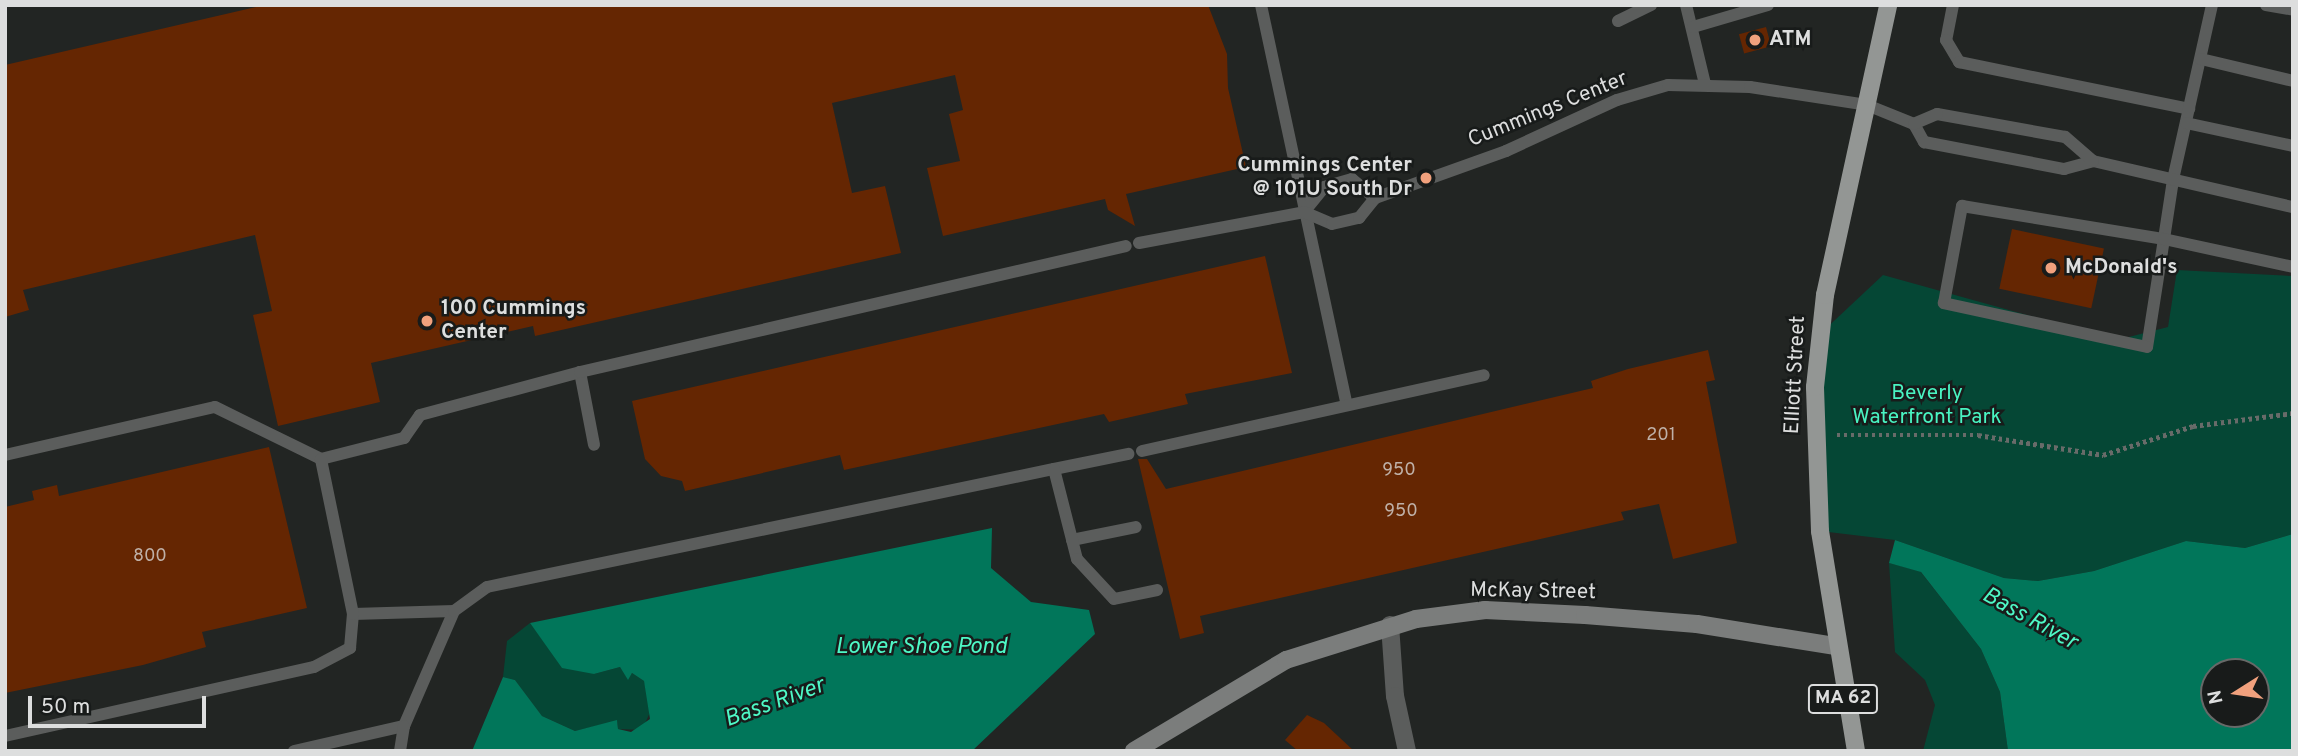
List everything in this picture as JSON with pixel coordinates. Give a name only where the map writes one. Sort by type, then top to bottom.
[{"type":"main road","name":"Elliott Street","points":[[1856,751],[1834,646],[1814,433],[1819,335],[1888,5]]},
{"type":"main road","name":"McKay Street","points":[[1134,751],[1286,660],[1390,625],[1485,610],[1697,624],[1834,646]]},
{"type":"street","points":[[1390,625],[1395,696],[1408,751]]},
{"type":"lane","points":[[1261,5],[1346,404]]},
{"type":"lane","points":[[1618,21],[1651,5]]},
{"type":"lane","points":[[1686,5],[1705,84]]},
{"type":"lane","points":[[1693,27],[1768,5]]},
{"type":"lane","points":[[1953,5],[1946,40],[1959,62],[2189,109]]},
{"type":"lane","points":[[2213,5],[2173,180],[2164,239],[2147,347],[1944,303],[1962,206],[2164,239],[2293,267]]},
{"type":"lane","points":[[2266,5],[2293,10]]},
{"type":"lane","points":[[2200,59],[2293,81]]},
{"type":"lane","name":"Cummings Center","points":[[1375,198],[1506,151],[1617,100],[1705,84],[1867,105],[1914,124],[1924,142],[2064,169],[2093,161]]},
{"type":"lane","points":[[1914,124],[1937,114],[2065,137],[2093,161],[2293,207]]},
{"type":"lane","points":[[2186,123],[2293,146]]},
{"type":"lane","points":[[5,455],[215,407],[321,459],[404,438],[420,415],[580,372],[1133,244],[1304,212],[1332,224],[1359,218],[1375,198],[1352,179],[1324,187],[1304,212]]},
{"type":"lane","points":[[580,372],[594,445]]},
{"type":"lane","points":[[1142,451],[1484,374]]},
{"type":"lane","points":[[400,751],[404,726],[454,611],[487,587],[1128,454]]},
{"type":"lane","points":[[5,736],[314,667],[349,648],[354,614],[321,459]]},
{"type":"lane","points":[[1054,470],[1077,559],[1114,599],[1157,590]]},
{"type":"lane","points":[[1072,540],[1136,527]]},
{"type":"lane","points":[[354,614],[454,611]]},
{"type":"lane","points":[[293,751],[404,726]]},
{"type":"path","points":[[1814,433],[1978,435],[2095,456],[2193,426],[2293,413]]},
{"type":"green space","name":"Beverly Waterfront Park","points":[[2177,270],[2293,276],[2293,534],[2245,548],[2186,541],[2094,571],[2038,581],[2004,578],[1895,540],[1820,531],[1819,335],[1883,275],[2117,340],[2168,327]]},
{"type":"green space","points":[[1889,563],[1920,571],[1981,649],[2000,692],[2008,751],[1923,751],[1935,705],[1925,680],[1895,652]]},
{"type":"green space","points":[[530,623],[542,639],[594,674],[620,667],[628,679],[632,673],[644,681],[652,708],[642,730],[618,729],[617,721],[575,731],[542,716],[515,680],[503,677],[507,641]]},
{"type":"water","name":"Lower Shoe Pond","points":[[992,528],[991,568],[1031,602],[1089,610],[1095,634],[972,751],[472,751],[503,677],[515,680],[542,716],[575,731],[617,720],[618,729],[631,732],[650,719],[644,681],[632,673],[628,680],[620,667],[594,674],[562,668],[530,623]]},
{"type":"water","name":"Bass River","points":[[2293,534],[2293,751],[2008,751],[2000,692],[1981,649],[1921,572],[1889,563],[1895,540],[2004,578],[2038,581],[2094,571],[2186,541],[2245,548]]},
{"type":"building","name":"100 Cummings Center","points":[[265,5],[1208,5],[1227,54],[1228,88],[1246,167],[1126,194],[1135,226],[1108,210],[1105,199],[943,236],[927,168],[960,161],[949,114],[963,110],[955,75],[832,103],[852,193],[885,186],[901,253],[535,336],[533,326],[371,363],[380,402],[278,426],[253,315],[272,311],[255,235],[23,290],[29,310],[5,317],[5,65]]},
{"type":"building","name":"ATM","points":[[1766,27],[1771,46],[1744,54],[1739,34]]},
{"type":"building","name":"McDonald's","points":[[2012,229],[2104,249],[2091,308],[1999,289]]},
{"type":"building","points":[[1265,256],[1292,373],[1185,394],[1188,404],[1109,422],[1104,414],[844,470],[840,455],[685,491],[682,481],[661,476],[645,459],[632,401]]},
{"type":"building","points":[[1708,350],[1715,380],[1706,382],[1737,543],[1673,559],[1659,504],[1621,512],[1624,520],[1200,616],[1204,633],[1180,639],[1138,459],[1147,459],[1166,489],[1593,388],[1591,381],[1628,369]]},
{"type":"building","points":[[269,447],[307,608],[202,632],[206,647],[143,665],[5,693],[5,507],[34,500],[32,491],[57,485],[59,496]]},
{"type":"building","points":[[1307,715],[1324,723],[1354,751],[1298,751],[1285,740]]},
{"type":"place","name":"ATM","points":[[1755,40]]},
{"type":"place","name":"Cummings Center @ 101U South Dr","points":[[1426,178]]},
{"type":"place","name":"McDonald's","points":[[2051,268]]},
{"type":"place","name":"100 Cummings Center","points":[[427,321]]}]
